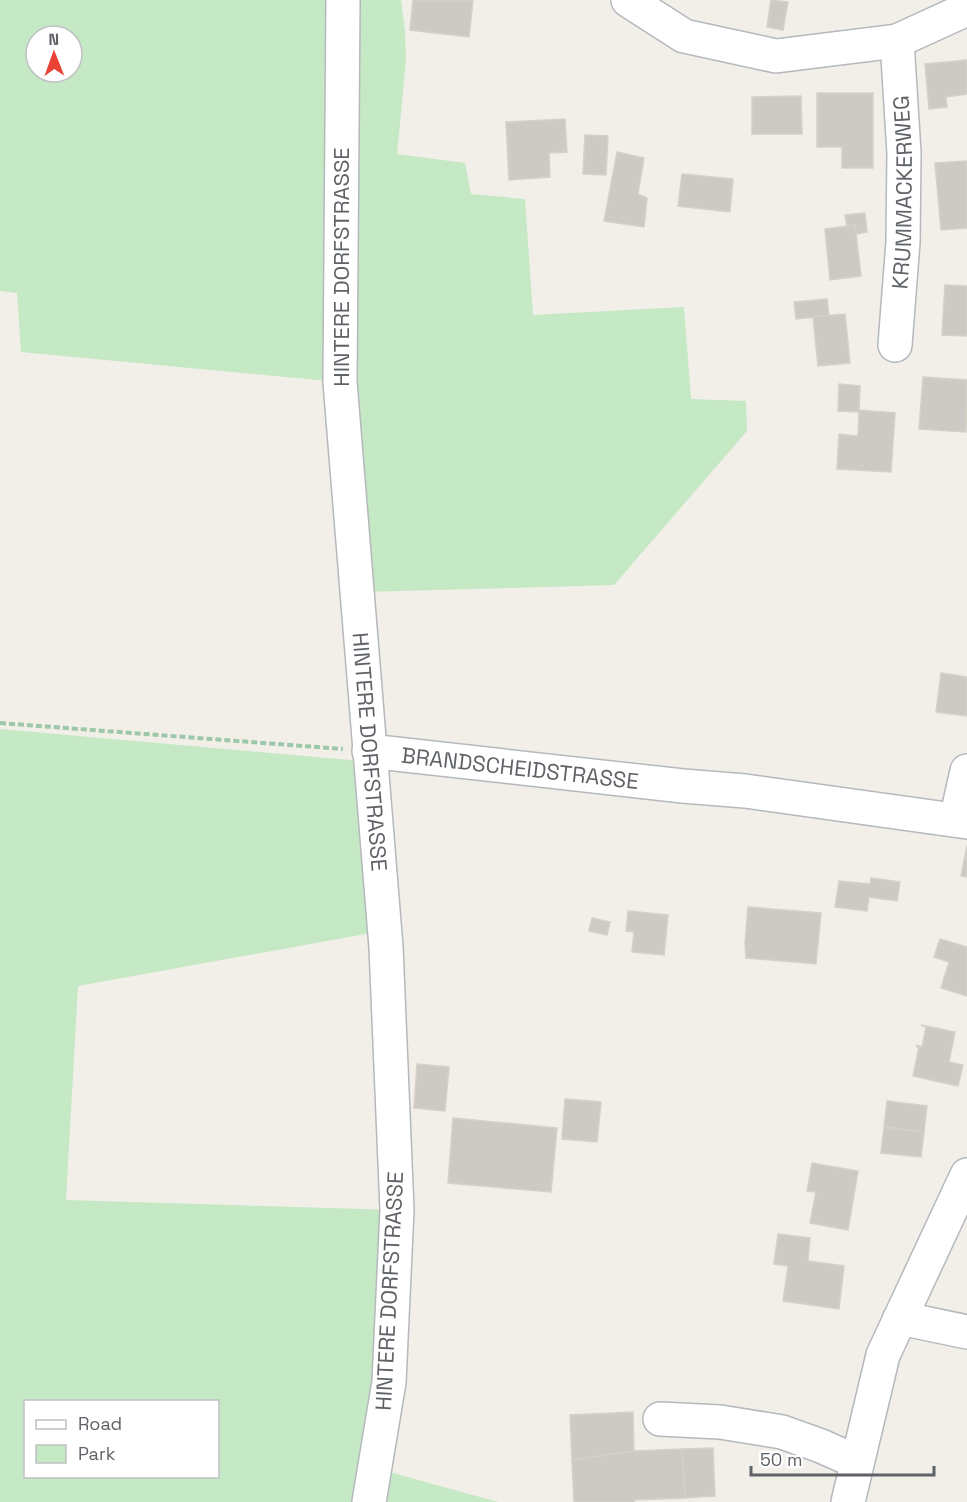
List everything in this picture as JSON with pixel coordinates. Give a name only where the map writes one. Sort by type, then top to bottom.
[{"type":"street","name":"HINTERE DORFSTRASSE","points":[[343,0],[340,382],[386,947],[397,1210],[389,1382],[369,1502]]},
{"type":"street","points":[[628,0],[684,36],[776,57],[897,41],[967,9]]},
{"type":"street","name":"KRUMMACKERWEG","points":[[895,345],[903,242],[904,153],[897,41]]},
{"type":"street","name":"BRANDSCHEIDSTRASSE","points":[[369,751],[745,791],[962,821]]},
{"type":"street","points":[[962,821],[967,771]]},
{"type":"street","points":[[848,1502],[883,1355],[967,1175]]},
{"type":"street","points":[[900,1318],[967,1332]]},
{"type":"street","points":[[660,1419],[720,1422],[782,1432],[857,1462]]},
{"type":"path","name":"BRANDSCHEIDSTRASSE","points":[[0,723],[369,751]]},
{"type":"green space","points":[[0,0],[332,0],[328,381],[21,352],[17,293],[0,291]]},
{"type":"green space","points":[[343,0],[401,0],[406,60],[397,154],[465,163],[471,194],[525,199],[533,315],[684,307],[691,399],[746,401],[747,431],[614,585],[362,592]]},
{"type":"green space","points":[[0,729],[361,761],[371,933],[78,986],[66,1200],[397,1210],[375,1468],[498,1502],[0,1502]]},
{"type":"building","points":[[413,0],[473,0],[469,37],[410,30]]},
{"type":"building","points":[[771,0],[788,2],[783,30],[767,27]]},
{"type":"building","points":[[967,60],[967,94],[946,97],[947,107],[929,109],[925,64]]},
{"type":"building","points":[[817,93],[873,93],[873,168],[842,168],[842,147],[817,147]]},
{"type":"building","points":[[801,96],[802,134],[752,134],[752,97]]},
{"type":"building","points":[[565,119],[567,152],[549,153],[550,177],[509,180],[506,122]]},
{"type":"building","points":[[585,135],[608,136],[606,175],[583,174]]},
{"type":"building","points":[[617,152],[644,158],[638,194],[647,198],[644,227],[604,221]]},
{"type":"building","points":[[967,161],[967,228],[941,230],[935,163]]},
{"type":"building","points":[[682,174],[733,179],[730,212],[678,206]]},
{"type":"building","points":[[865,213],[867,232],[856,234],[855,225],[847,226],[845,215]]},
{"type":"building","points":[[855,225],[861,276],[830,280],[825,229]]},
{"type":"building","points":[[945,285],[967,286],[967,336],[942,335]]},
{"type":"building","points":[[827,299],[829,316],[796,319],[794,302]]},
{"type":"building","points":[[845,314],[850,363],[818,366],[813,317]]},
{"type":"building","points":[[923,377],[967,380],[966,432],[919,429]]},
{"type":"building","points":[[839,384],[860,386],[859,410],[895,413],[891,472],[837,469],[839,434],[858,436],[859,412],[838,411]]},
{"type":"building","points":[[941,673],[967,677],[967,716],[936,712]]},
{"type":"building","points":[[967,846],[967,877],[961,876]]},
{"type":"building","points":[[871,878],[900,882],[897,901],[869,897],[867,911],[835,907],[839,881],[870,884]]},
{"type":"building","points":[[748,907],[821,913],[816,964],[746,958]]},
{"type":"building","points":[[628,911],[668,915],[664,955],[632,952],[634,932],[626,931]]},
{"type":"building","points":[[592,918],[610,922],[607,935],[589,931]]},
{"type":"building","points":[[940,939],[967,947],[967,996],[941,988],[949,962],[934,957]]},
{"type":"building","points":[[921,1025],[955,1032],[949,1062],[963,1065],[958,1086],[913,1076],[919,1047],[917,1045],[922,1047],[926,1027]]},
{"type":"building","points":[[417,1064],[449,1067],[445,1111],[414,1108]]},
{"type":"building","points":[[565,1099],[601,1102],[597,1142],[562,1139]]},
{"type":"building","points":[[887,1101],[927,1106],[924,1132],[884,1127]]},
{"type":"building","points":[[453,1118],[557,1128],[551,1192],[448,1183]]},
{"type":"building","points":[[884,1127],[924,1132],[921,1157],[881,1153]]},
{"type":"building","points":[[812,1163],[858,1171],[848,1230],[810,1223],[816,1192],[807,1191]]},
{"type":"building","points":[[778,1234],[810,1238],[808,1261],[844,1266],[839,1309],[783,1301],[788,1266],[774,1264]]},
{"type":"building","points":[[633,1412],[634,1451],[572,1460],[570,1415]]},
{"type":"building","points":[[713,1448],[715,1496],[685,1498],[682,1449]]},
{"type":"building","points":[[682,1449],[685,1498],[634,1500],[634,1502],[574,1502],[572,1460],[634,1451]]}]
